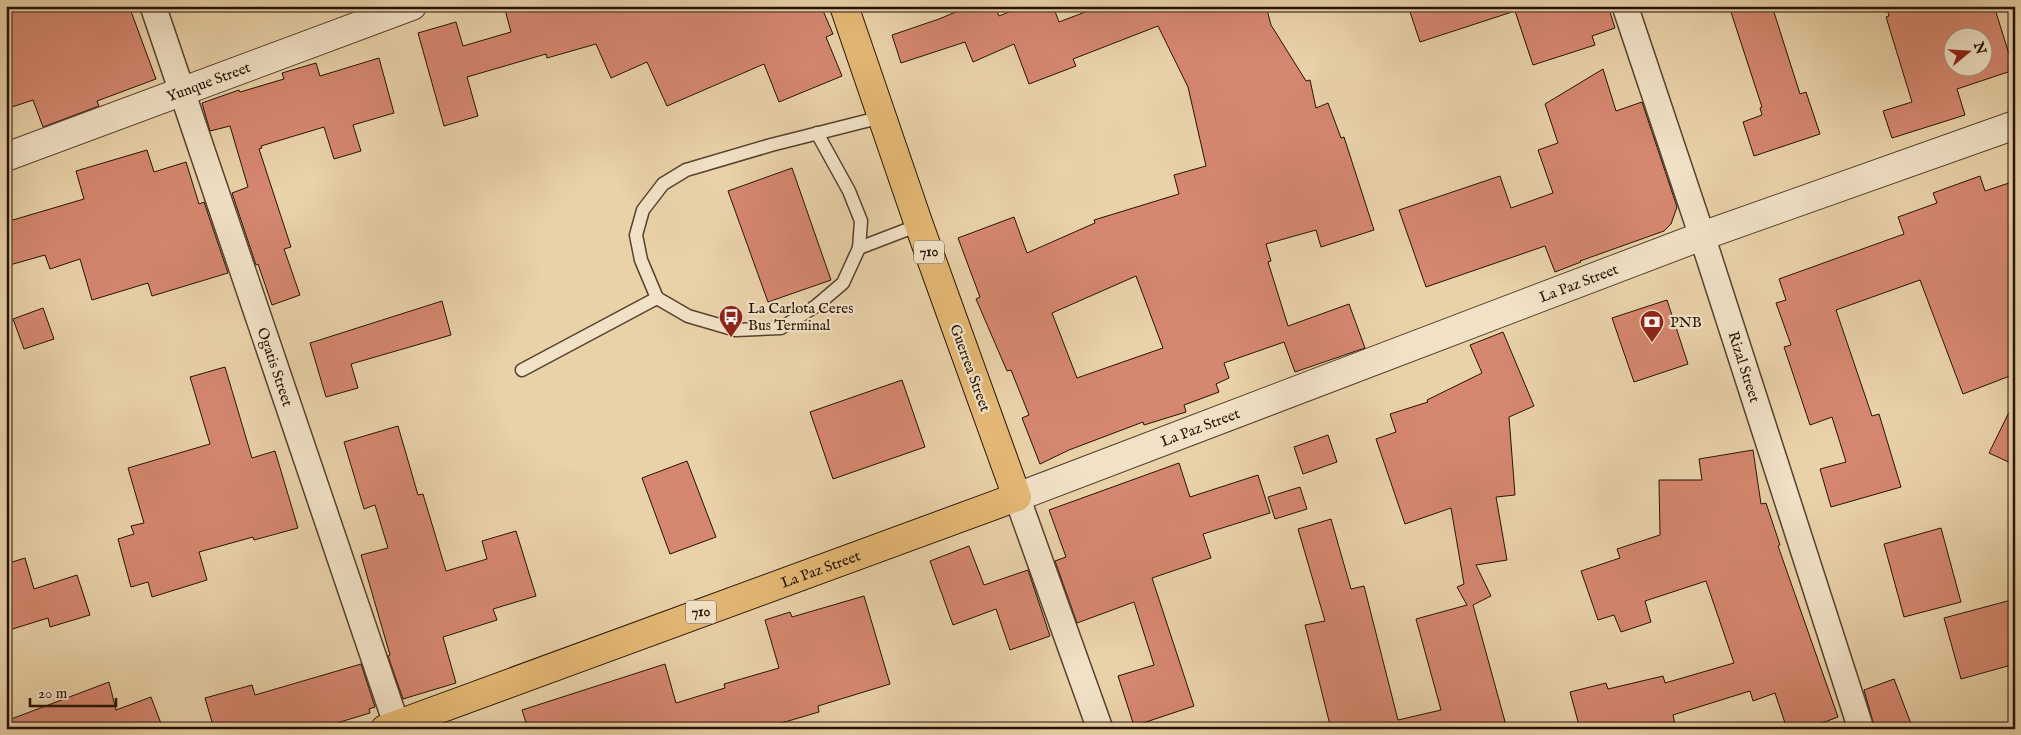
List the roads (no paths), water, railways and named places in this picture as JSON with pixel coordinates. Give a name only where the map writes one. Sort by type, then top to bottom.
[{"type":"main road","name":"Guerrea Street","points":[[844,6],[919,225],[1017,497]]},
{"type":"main road","name":"La Paz Street","points":[[393,727],[1017,497]]},
{"type":"street","name":"Ogatis Street","points":[[153,6],[393,727]]},
{"type":"street","name":"Yunque Street","points":[[6,157],[412,6]]},
{"type":"street","name":"Rizal Street","points":[[1625,6],[1702,236],[1861,729]]},
{"type":"street","name":"La Paz Street","points":[[1017,497],[1702,236],[2015,125]]},
{"type":"street","name":"Guerrea Street","points":[[1017,497],[1100,729]]},
{"type":"lane","points":[[817,133],[845,184],[861,221],[859,248],[843,283],[816,306],[781,328],[736,330],[688,316],[657,298],[641,260],[636,235],[643,210],[663,184],[686,170],[817,133],[882,117]]},
{"type":"lane","points":[[859,248],[919,225]]},
{"type":"lane","points":[[522,370],[657,298]]},
{"type":"place","name":"La Carlota Ceres Bus Terminal","points":[[731,338]]},
{"type":"place","name":"PNB","points":[[1652,343]]}]
